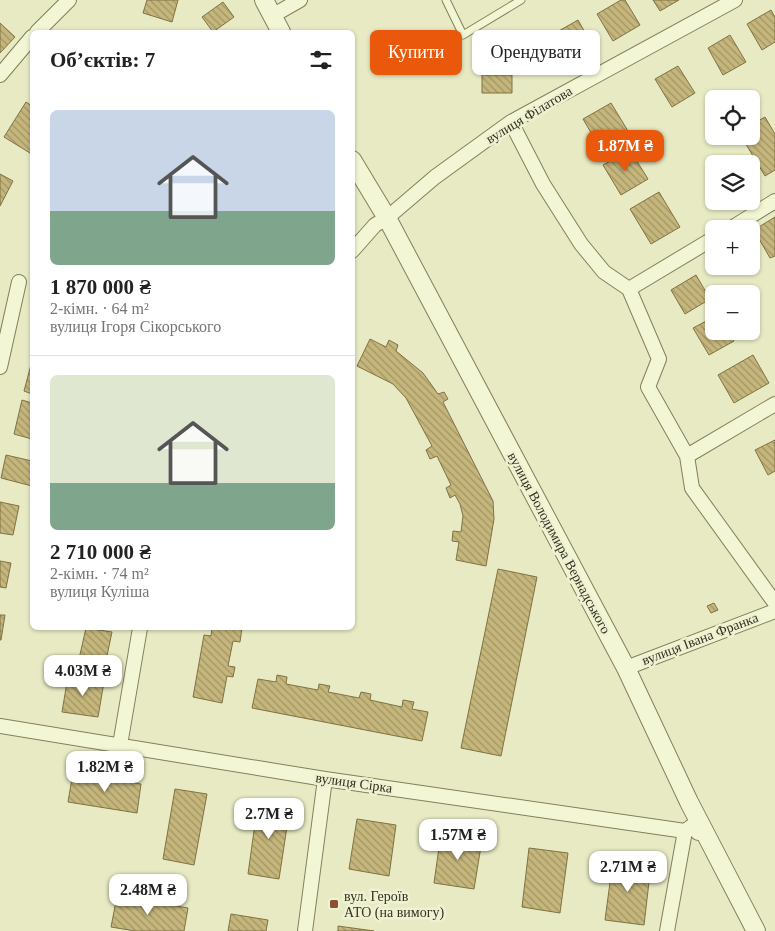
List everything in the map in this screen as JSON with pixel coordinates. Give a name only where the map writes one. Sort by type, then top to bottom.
[{"type":"street","points":[[39,30],[69,0]]},
{"type":"street","points":[[264,0],[280,30]]},
{"type":"street","points":[[272,16],[300,0]]},
{"type":"street","name":"вулиця Філатова","points":[[355,248],[375,226],[435,177],[511,122],[734,0]]},
{"type":"street","points":[[0,75],[30,39]]},
{"type":"street","points":[[511,122],[543,184],[582,244],[604,272],[629,289],[659,359],[648,387],[687,456],[692,488],[775,603]]},
{"type":"street","name":"вулиця Володимира Вернадського","points":[[355,165],[387,218],[626,668],[705,833],[756,931]]},
{"type":"street","points":[[744,220],[775,201]]},
{"type":"street","points":[[629,289],[705,243]]},
{"type":"street","points":[[0,368],[19,282]]},
{"type":"street","points":[[687,456],[775,404]]},
{"type":"street","name":"вулиця Івана Франка","points":[[626,668],[775,611]]},
{"type":"street","points":[[120,745],[140,630]]},
{"type":"street","name":"вулиця Сірка","points":[[0,726],[325,779],[685,831],[692,826],[698,832],[705,833]]},
{"type":"street","points":[[305,931],[325,779]]},
{"type":"street","points":[[667,931],[685,831]]},
{"type":"lane","points":[[446,0],[463,35],[521,0]]},
{"type":"building","points":[[147,0],[178,0],[172,22],[143,13]]},
{"type":"building","points":[[621,0],[625,0],[640,25],[613,41],[597,14]]},
{"type":"building","points":[[653,0],[679,0],[660,11]]},
{"type":"building","points":[[223,2],[234,17],[216,30],[212,30],[202,17]]},
{"type":"building","points":[[771,10],[775,17],[775,42],[762,50],[747,24]]},
{"type":"building","points":[[578,20],[584,30],[560,30]]},
{"type":"building","points":[[0,23],[15,37],[0,53]]},
{"type":"building","points":[[730,35],[746,62],[723,75],[708,48]]},
{"type":"building","points":[[678,66],[695,93],[672,107],[655,79]]},
{"type":"building","points":[[482,75],[512,75],[512,93],[482,93]]},
{"type":"building","points":[[26,102],[30,105],[30,153],[4,137]]},
{"type":"building","points":[[611,103],[628,131],[600,148],[583,119]]},
{"type":"building","points":[[765,117],[775,134],[775,170],[765,176],[760,168],[760,155],[752,155],[746,145],[760,145],[760,120]]},
{"type":"building","points":[[630,150],[648,179],[621,195],[603,165]]},
{"type":"building","points":[[0,174],[13,181],[0,206]]},
{"type":"building","points":[[659,192],[680,227],[651,244],[630,209]]},
{"type":"building","points":[[775,217],[775,256],[770,258],[760,240],[760,226]]},
{"type":"building","points":[[696,275],[705,290],[705,302],[685,314],[671,290]]},
{"type":"building","points":[[705,322],[705,340],[734,341],[709,355],[693,328]]},
{"type":"building","points":[[370,339],[386,347],[389,340],[398,345],[396,351],[423,373],[438,394],[444,392],[448,399],[443,402],[493,501],[494,519],[486,566],[456,560],[459,542],[452,541],[453,531],[461,532],[463,516],[460,504],[455,495],[450,498],[446,488],[451,485],[437,456],[430,459],[426,450],[432,446],[406,398],[393,384],[357,366]]},
{"type":"building","points":[[753,355],[769,383],[734,403],[718,375]]},
{"type":"building","points":[[30,368],[30,393],[24,391]]},
{"type":"building","points":[[22,400],[30,402],[30,438],[14,434]]},
{"type":"building","points":[[775,440],[775,471],[768,475],[755,450]]},
{"type":"building","points":[[6,455],[30,461],[30,485],[1,478]]},
{"type":"building","points":[[0,502],[19,506],[13,535],[0,533]]},
{"type":"building","points":[[0,561],[11,563],[6,588],[0,587]]},
{"type":"building","points":[[498,569],[537,577],[501,756],[461,748]]},
{"type":"building","points":[[714,603],[718,610],[711,613],[707,606]]},
{"type":"building","points":[[0,615],[5,615],[1,640],[0,640]]},
{"type":"building","points":[[86,630],[112,632],[105,665],[79,659]]},
{"type":"building","points":[[212,630],[242,630],[240,642],[233,641],[228,666],[235,667],[233,677],[227,676],[222,703],[193,697],[204,635],[211,636]]},
{"type":"building","points":[[277,675],[287,677],[286,684],[318,690],[319,684],[330,686],[328,692],[359,698],[361,692],[371,694],[370,700],[402,707],[403,700],[414,702],[412,709],[428,712],[422,741],[252,708],[258,679],[276,682]]},
{"type":"building","points":[[68,676],[104,682],[98,717],[62,712]]},
{"type":"building","points":[[73,772],[141,784],[137,813],[68,802]]},
{"type":"building","points":[[175,789],[207,794],[194,865],[163,859]]},
{"type":"building","points":[[258,802],[290,807],[279,879],[248,874]]},
{"type":"building","points":[[357,819],[396,825],[389,876],[349,869]]},
{"type":"building","points":[[441,833],[482,840],[474,889],[434,883]]},
{"type":"building","points":[[529,848],[568,853],[560,913],[522,907]]},
{"type":"building","points":[[613,860],[651,865],[644,925],[605,920]]},
{"type":"building","points":[[117,896],[188,908],[184,931],[135,931],[111,927]]},
{"type":"building","points":[[231,914],[268,920],[266,931],[228,931]]},
{"type":"building","points":[[338,926],[374,931],[338,931]]},
{"type":"place","name":"вул. Героїв АТО (на вимогу)","points":[[334,904]]}]
